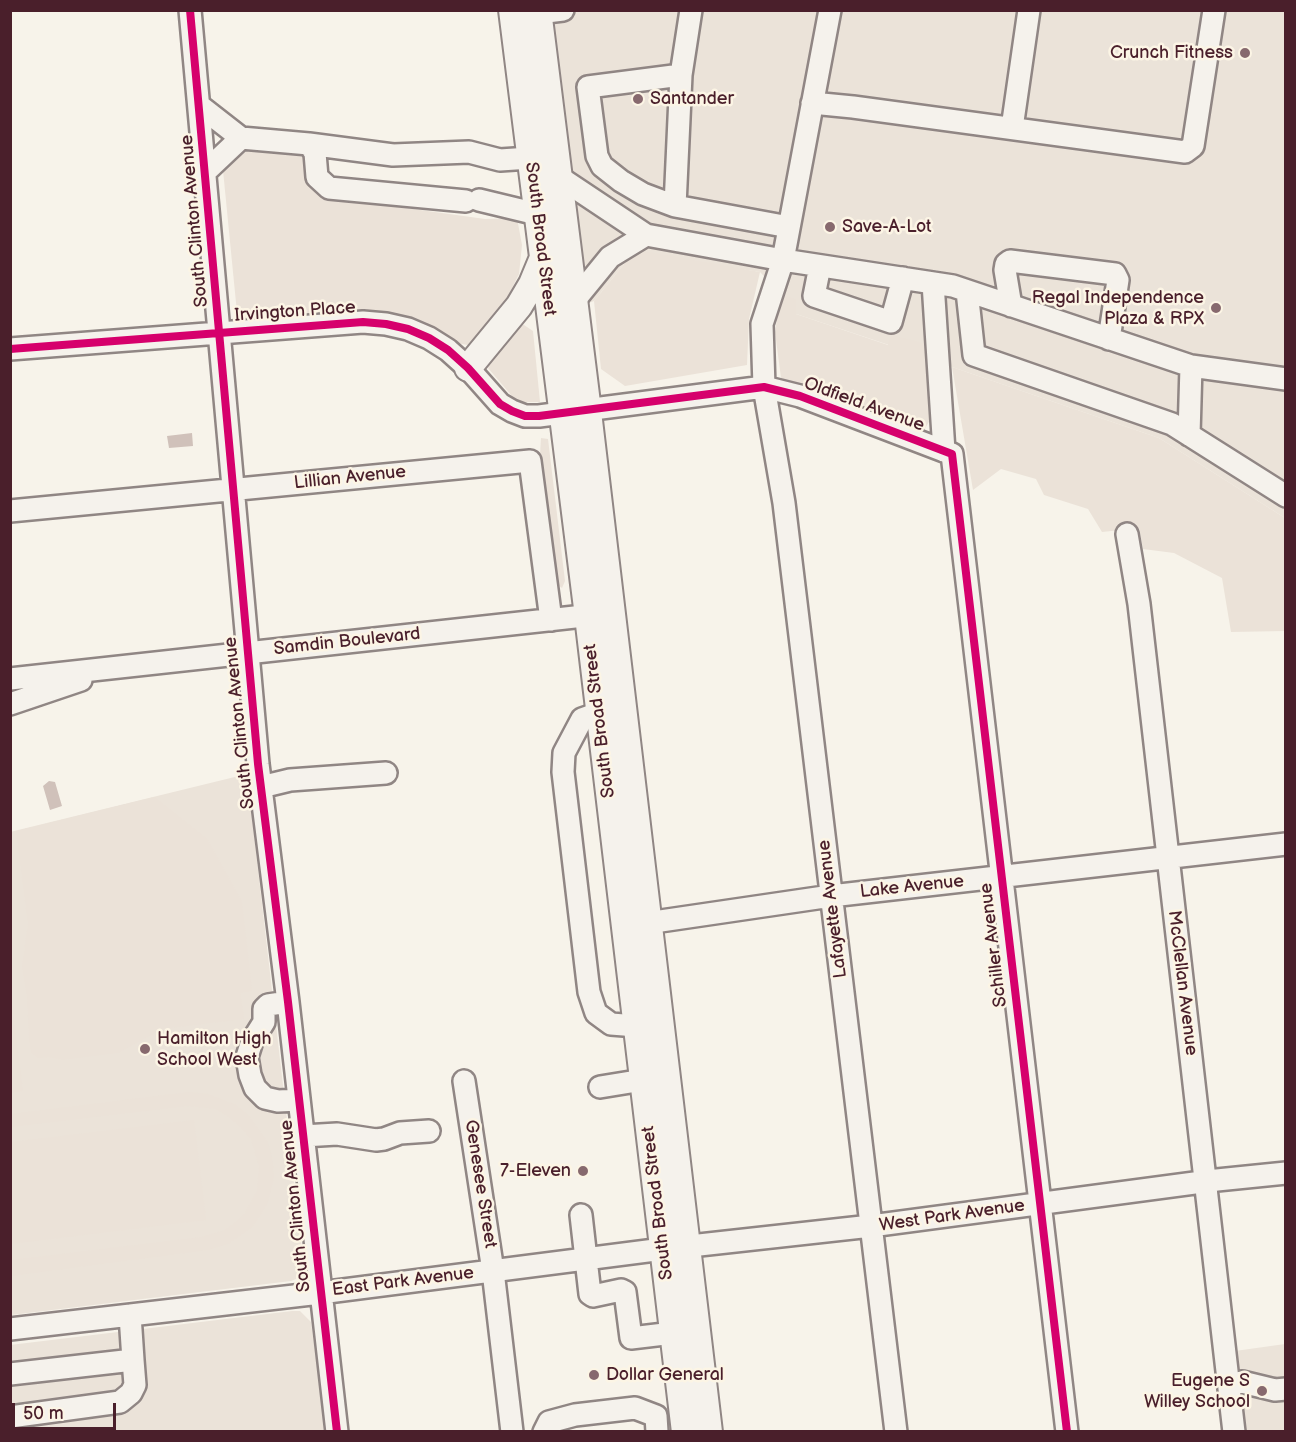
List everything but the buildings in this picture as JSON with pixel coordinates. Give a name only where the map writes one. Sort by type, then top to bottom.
[{"type":"main road","name":"South Broad Street","points":[[512,10],[562,412],[600,614],[647,923],[689,1247],[709,1431]]},
{"type":"main road","name":"South Broad Street","points":[[546,11],[559,177],[588,410],[600,614],[598,713],[685,1426]]},
{"type":"main road","points":[[468,368],[519,306],[542,260]]},
{"type":"street","name":"South Clinton Avenue","points":[[190,10],[261,787],[337,1431]]},
{"type":"street","points":[[675,206],[681,75],[691,10]]},
{"type":"street","name":"Lafayette Avenue","points":[[830,10],[783,260],[762,324],[764,387],[784,503],[896,1431]]},
{"type":"street","points":[[1012,128],[1029,10]]},
{"type":"street","points":[[812,103],[853,106],[1179,152],[1190,150],[1193,146],[1197,123],[1214,10]]},
{"type":"street","points":[[681,75],[588,87],[597,156],[602,166],[643,194],[675,206],[789,227]]},
{"type":"street","points":[[200,106],[241,138],[312,148],[393,155],[469,153],[500,160],[530,158]]},
{"type":"street","points":[[206,172],[241,138]]},
{"type":"street","points":[[312,148],[317,177],[329,188],[472,201],[537,214]]},
{"type":"street","points":[[559,177],[646,235],[783,260],[953,286],[1191,366],[1286,379]]},
{"type":"street","points":[[574,301],[610,257],[646,235]]},
{"type":"street","points":[[1011,306],[1005,270],[1006,264],[1010,261],[1115,274],[1118,280],[1109,339]]},
{"type":"street","points":[[820,266],[814,296],[891,322],[903,279]]},
{"type":"street","name":"Schiller Avenue","points":[[933,283],[948,452],[1067,1431]]},
{"type":"street","points":[[967,291],[974,355],[1172,424],[1286,496]]},
{"type":"street","name":"Irvington Place","points":[[17,347],[363,322],[408,329],[429,338],[448,350],[468,368],[500,404],[525,416],[764,387]]},
{"type":"street","points":[[1189,435],[1191,366]]},
{"type":"street","name":"Oldfield Avenue","points":[[764,387],[800,396],[948,452]]},
{"type":"street","name":"Lillian Avenue","points":[[10,511],[530,461],[550,620]]},
{"type":"street","name":"McClellan Avenue","points":[[1127,534],[1140,614],[1234,1431]]},
{"type":"street","name":"Samdin Boulevard","points":[[10,679],[600,614]]},
{"type":"street","points":[[10,704],[118,667]]},
{"type":"street","points":[[598,713],[582,719],[564,753],[563,772],[589,992],[596,1013],[611,1024],[637,1026]]},
{"type":"street","points":[[261,787],[290,780],[386,773]]},
{"type":"street","name":"Lake Avenue","points":[[647,923],[831,896],[1286,844]]},
{"type":"street","points":[[288,1002],[268,1005],[264,1009],[264,1022],[252,1041],[247,1057],[255,1088],[266,1098],[278,1101],[299,1100]]},
{"type":"street","name":"Genesee Street","points":[[464,1080],[493,1271],[512,1431]]},
{"type":"street","points":[[600,1087],[643,1080]]},
{"type":"street","points":[[303,1136],[337,1134],[384,1139],[400,1133],[429,1131]]},
{"type":"street","name":"West Park Avenue","points":[[689,1247],[871,1226],[1206,1181],[1286,1173]]},
{"type":"street","points":[[581,1215],[590,1294],[593,1296],[621,1290],[625,1292],[631,1338],[674,1333]]},
{"type":"street","name":"East Park Avenue","points":[[10,1329],[689,1247]]},
{"type":"street","points":[[10,1417],[120,1402],[131,1393],[135,1385],[130,1315]]},
{"type":"street","points":[[10,1374],[133,1360]]},
{"type":"street","points":[[1229,1385],[1242,1382],[1280,1389]]},
{"type":"street","points":[[544,1431],[549,1422],[575,1415],[635,1408],[656,1416],[657,1428],[685,1426]]},
{"type":"shaded area","points":[[549,11],[1285,11],[1285,518],[1159,438],[952,367],[926,344],[889,345],[796,314],[760,272],[633,253],[594,301],[584,305]]},
{"type":"shaded area","points":[[250,147],[306,152],[305,179],[320,196],[485,219],[517,218],[522,245],[519,274],[504,304],[473,346],[457,343],[396,314],[238,323],[222,160]]},
{"type":"shaded area","points":[[649,252],[760,272],[749,319],[747,365],[625,386],[601,369],[594,301],[633,253]]},
{"type":"shaded area","points":[[781,294],[796,299],[796,314],[888,345],[892,335],[926,344],[934,413],[923,432],[904,432],[781,378],[775,332]]},
{"type":"shaded area","points":[[521,323],[533,331],[540,402],[517,402],[488,368],[490,362]]},
{"type":"shaded area","points":[[952,367],[1159,438],[1285,518],[1285,631],[1231,632],[1222,578],[1174,553],[1143,549],[1139,528],[1102,532],[1088,509],[1044,495],[1036,479],[1001,469],[973,490]]},
{"type":"shaded area","points":[[192,433],[193,446],[169,448],[167,436]]},
{"type":"shaded area","points":[[541,438],[548,439],[565,581],[562,588],[558,585],[539,471]]},
{"type":"shaded area","name":"Hamilton High School West","points":[[247,774],[304,1267],[302,1272],[291,1281],[11,1315],[10,832]]},
{"type":"shaded area","points":[[49,781],[55,782],[62,806],[50,810],[43,786]]},
{"type":"shaded area","points":[[154,797],[207,839],[242,902],[252,991],[240,993],[244,1019],[162,1029],[118,1053],[62,1060],[51,1057],[39,1058],[31,1052],[29,1038],[27,997],[22,967],[28,924],[16,831]]},
{"type":"shaded area","points":[[11,998],[23,1091],[10,1093]]},
{"type":"shaded area","points":[[188,1092],[208,1094],[234,1104],[248,1115],[268,1143],[274,1176],[267,1204],[252,1227],[228,1244],[208,1250],[11,1276],[11,1260],[201,1237],[225,1230],[245,1213],[257,1191],[259,1166],[251,1139],[241,1127],[216,1109],[188,1106],[11,1127],[11,1114]]},
{"type":"shaded area","points":[[194,1120],[206,1220],[11,1244],[11,1142]]},
{"type":"shaded area","points":[[300,1311],[311,1322],[326,1431],[11,1431],[10,1345]]},
{"type":"shaded area","name":"Eugene S Willey School","points":[[1285,1344],[1285,1431],[1242,1431],[1235,1351]]},
{"type":"cycle path","points":[[190,10],[258,764],[288,1002],[337,1432]]},
{"type":"cycle path","points":[[10,349],[363,322],[386,324],[408,329],[448,350],[468,368],[500,404],[525,416],[764,387],[800,396],[952,454],[1067,1432]]},
{"type":"place","name":"Crunch Fitness","points":[[1245,53]]},
{"type":"place","name":"Santander","points":[[638,99]]},
{"type":"place","name":"Save-A-Lot","points":[[830,227]]},
{"type":"place","name":"Regal Independence Plaza & RPX","points":[[1216,308]]},
{"type":"place","name":"Hamilton High School West","points":[[145,1049]]},
{"type":"place","name":"7-Eleven","points":[[583,1171]]},
{"type":"place","name":"Dollar General","points":[[594,1375]]},
{"type":"place","name":"Eugene S Willey School","points":[[1262,1391]]}]
